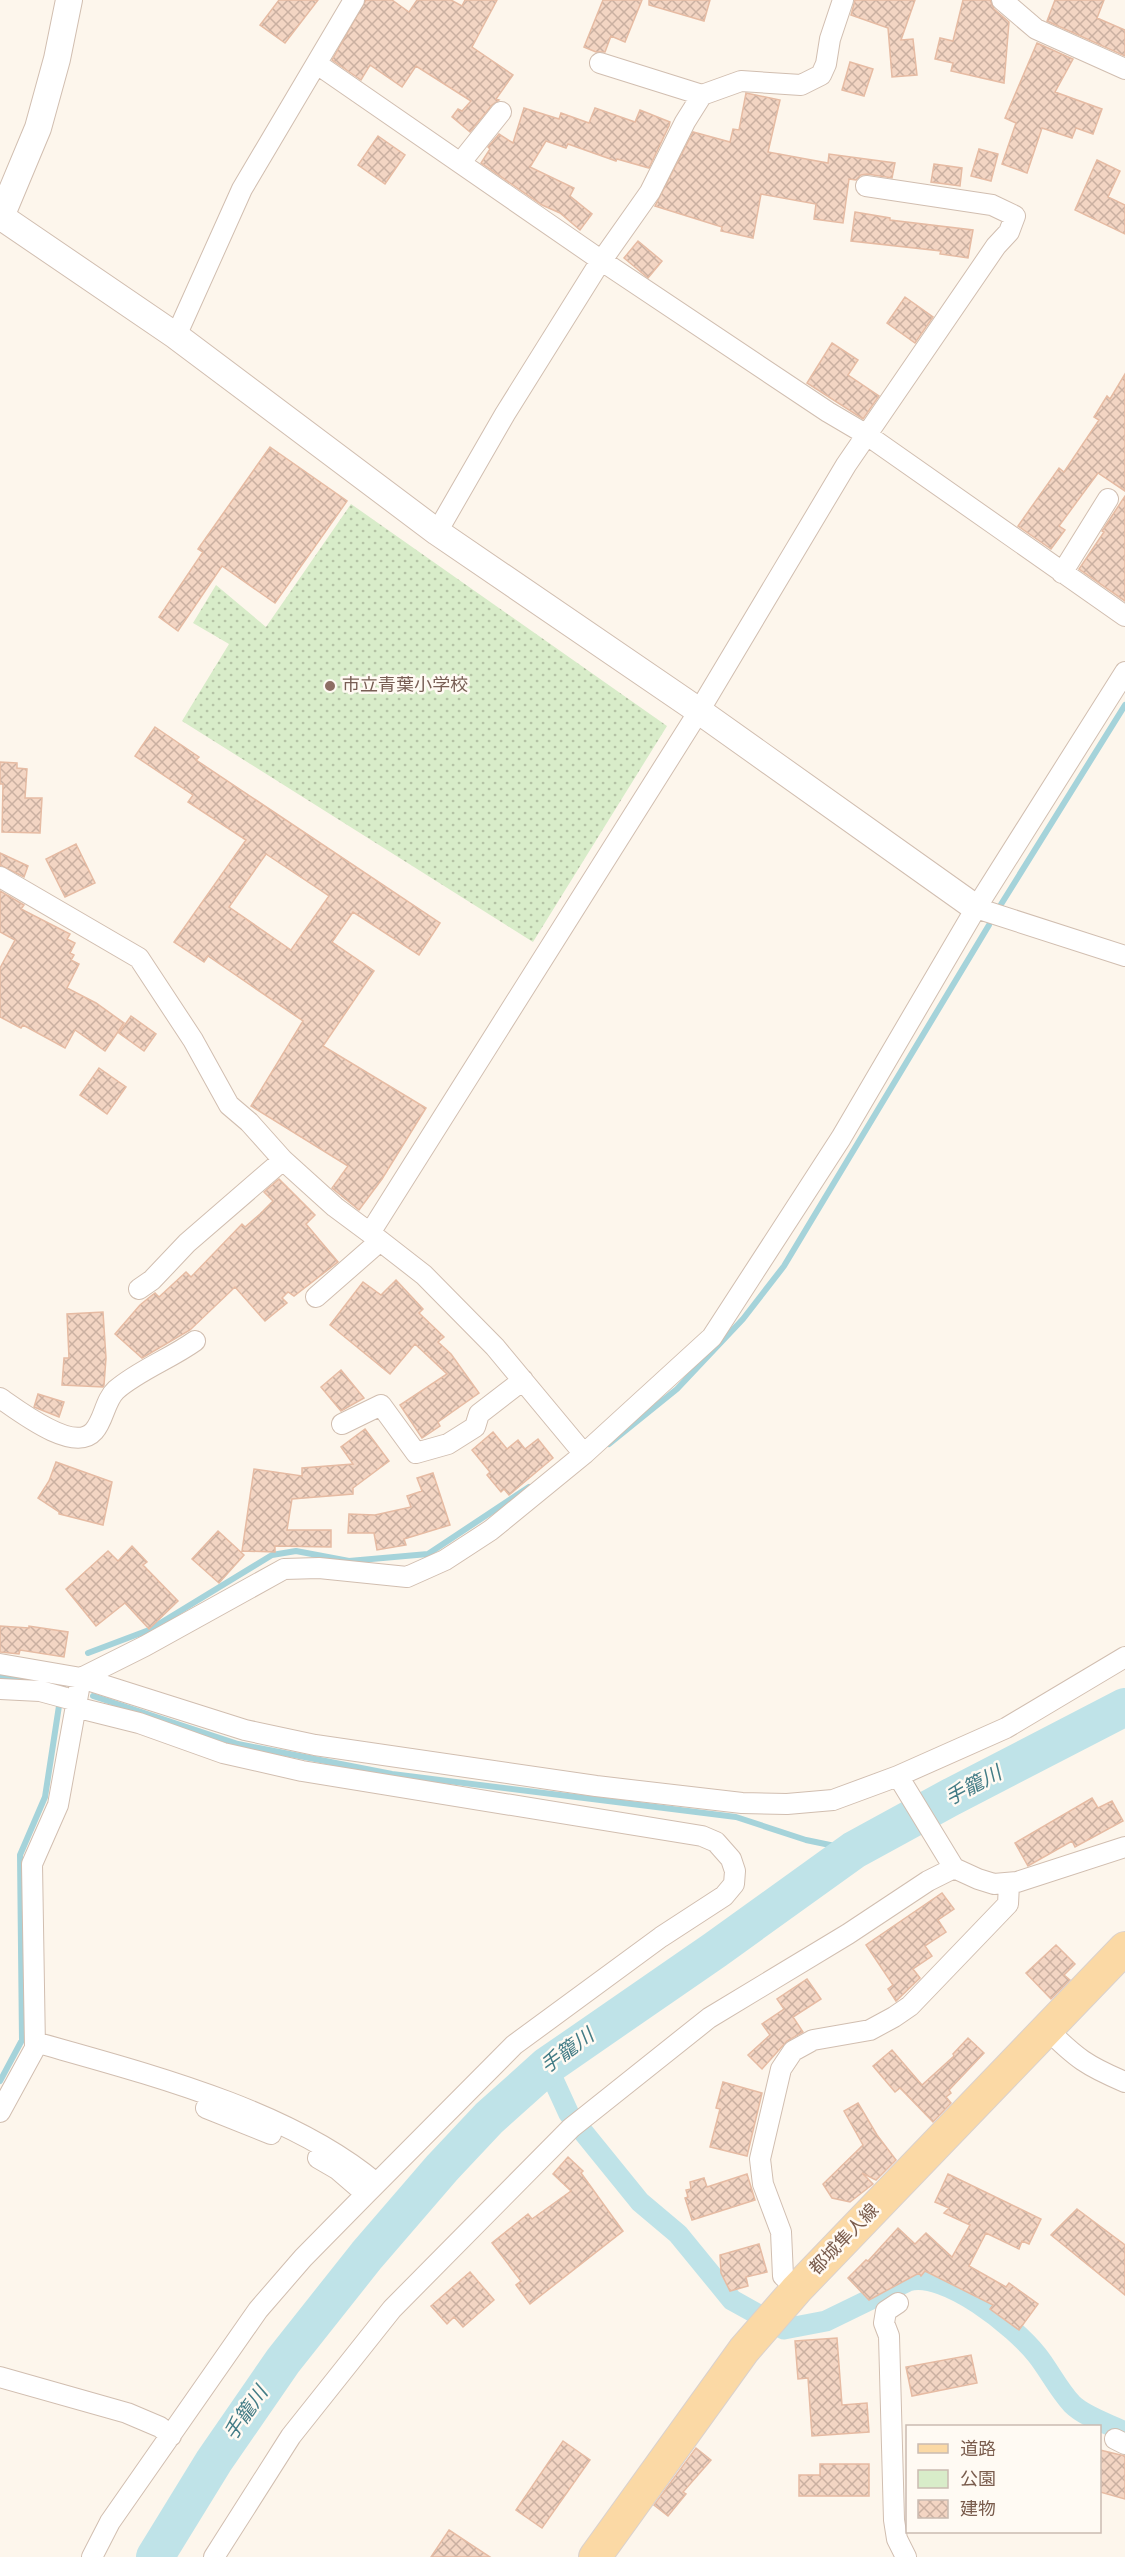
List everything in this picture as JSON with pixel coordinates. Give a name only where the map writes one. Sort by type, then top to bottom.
[{"type":"main road","name":"都城隼人線","points":[[595,2557],[744,2349],[795,2291],[1125,1948]]},
{"type":"street","points":[[69,0],[57,59],[38,128],[0,217],[176,336],[437,532],[699,711],[976,908],[1125,956]]},
{"type":"street","points":[[176,336],[242,189],[354,0]]},
{"type":"street","points":[[600,63],[702,95],[741,81],[801,86],[820,75],[826,64],[830,39],[843,0]]},
{"type":"street","points":[[1002,0],[1036,29],[1125,69]]},
{"type":"street","points":[[318,64],[602,261],[828,412],[867,435],[1125,616]]},
{"type":"street","points":[[437,532],[511,404],[602,261],[650,192],[685,122],[702,95]]},
{"type":"street","points":[[461,162],[501,112]]},
{"type":"street","points":[[316,1296],[375,1237],[699,711],[846,465],[996,246],[1009,232],[1015,216],[992,205],[866,186]]},
{"type":"street","points":[[1062,573],[1108,499]]},
{"type":"street","points":[[81,1678],[155,1641],[284,1569],[319,1568],[407,1577],[436,1564],[491,1530],[584,1454],[712,1337],[841,1138],[976,908],[1125,672]]},
{"type":"street","points":[[0,877],[139,958],[193,1040],[229,1105],[249,1122],[283,1160],[335,1207],[424,1275],[495,1347],[584,1454]]},
{"type":"street","points":[[139,1289],[152,1280],[187,1243],[283,1160]]},
{"type":"street","points":[[0,1398],[34,1422],[69,1437],[85,1438],[95,1431],[114,1392],[195,1341]]},
{"type":"street","points":[[342,1424],[381,1405],[416,1453],[448,1444],[475,1427],[479,1414],[523,1380]]},
{"type":"street","points":[[0,1664],[81,1678],[245,1730],[315,1745],[607,1788],[742,1803],[787,1804],[833,1800],[898,1776],[1006,1728],[1125,1656]]},
{"type":"street","points":[[0,2112],[33,2049],[32,1864],[58,1805],[81,1678]]},
{"type":"street","points":[[0,1689],[40,1691],[223,1753],[302,1771],[702,1836],[716,1842],[731,1859],[735,1871],[734,1884],[724,1896],[661,1937],[514,2045],[303,2258],[258,2310],[110,2522],[92,2557]]},
{"type":"street","points":[[898,1776],[954,1868],[994,1884],[1009,1884],[1125,1847]]},
{"type":"street","points":[[214,2557],[291,2436],[392,2309],[571,2128],[710,2018],[848,1934],[928,1881],[954,1868]]},
{"type":"street","points":[[795,2291],[783,2276],[781,2232],[760,2170],[760,2159],[779,2078],[786,2060],[793,2051],[813,2040],[870,2030],[910,2006],[1008,1904],[1009,1884]]},
{"type":"street","points":[[1047,2029],[1074,2056],[1088,2066],[1125,2082]]},
{"type":"street","points":[[33,2049],[269,2133],[371,2188]]},
{"type":"street","points":[[898,2303],[886,2311],[884,2323],[889,2336],[900,2504],[897,2539],[906,2557]]},
{"type":"street","points":[[0,2377],[127,2413],[160,2427],[171,2436]]},
{"type":"green space","points":[[351,504],[667,726],[533,942],[182,721],[229,644],[193,623],[216,585],[266,627]]},
{"type":"building","points":[[279,0],[318,0],[285,43],[260,25]]},
{"type":"building","points":[[366,0],[392,0],[409,12],[417,0],[451,0],[462,6],[465,0],[497,0],[472,47],[513,75],[496,99],[499,100],[492,105],[470,132],[452,117],[458,109],[462,111],[471,101],[416,66],[402,87],[370,65],[361,80],[332,60]]},
{"type":"building","points":[[603,0],[642,0],[625,42],[611,36],[605,52],[596,52],[584,47]]},
{"type":"building","points":[[649,0],[710,0],[704,21],[649,5]]},
{"type":"building","points":[[855,0],[915,0],[901,40],[913,39],[917,75],[892,77],[888,28],[851,15]]},
{"type":"building","points":[[963,0],[990,0],[994,9],[1009,22],[1004,83],[951,71],[953,63],[935,59],[940,38],[953,41]]},
{"type":"building","points":[[1055,0],[1104,0],[1097,18],[1125,30],[1125,56],[1047,21]]},
{"type":"building","points":[[1037,43],[1073,59],[1055,92],[1102,109],[1093,134],[1076,128],[1072,138],[1042,128],[1027,173],[1002,164],[1016,123],[1005,118]]},
{"type":"building","points":[[850,62],[873,69],[864,96],[842,90]]},
{"type":"building","points":[[746,93],[780,100],[768,152],[828,163],[829,154],[895,163],[892,178],[867,174],[861,175],[856,180],[849,179],[843,223],[814,219],[816,204],[761,194],[753,238],[721,231],[722,227],[655,206],[693,132],[730,142],[733,129],[739,130]]},
{"type":"building","points":[[524,108],[559,119],[561,113],[589,123],[595,108],[635,122],[640,110],[670,122],[649,168],[617,159],[616,161],[568,144],[566,148],[546,141],[530,167],[574,188],[570,196],[592,214],[580,230],[560,213],[542,205],[481,163],[490,149],[488,147],[499,134],[513,143]]},
{"type":"building","points":[[378,136],[405,155],[385,184],[358,165]]},
{"type":"building","points":[[979,149],[998,154],[991,181],[971,176]]},
{"type":"building","points":[[1097,160],[1120,171],[1108,197],[1125,205],[1125,234],[1075,210]]},
{"type":"building","points":[[934,164],[962,168],[960,186],[931,182]]},
{"type":"building","points":[[855,212],[890,218],[890,220],[973,230],[968,258],[940,254],[941,251],[851,241]]},
{"type":"building","points":[[638,241],[662,261],[648,278],[624,258]]},
{"type":"building","points":[[905,297],[933,317],[915,343],[887,323]]},
{"type":"building","points":[[832,343],[858,360],[848,375],[879,396],[863,419],[807,383]]},
{"type":"building","points":[[1125,374],[1125,491],[1098,473],[1059,526],[1065,530],[1051,549],[1018,526],[1059,468],[1064,472],[1099,420],[1094,417],[1107,396],[1110,399]]},
{"type":"building","points":[[270,447],[347,501],[275,603],[222,566],[178,631],[159,617],[203,552],[198,549]]},
{"type":"building","points":[[1125,496],[1125,601],[1079,569]]},
{"type":"building","points":[[155,727],[199,757],[196,760],[440,923],[419,955],[353,912],[332,942],[374,971],[323,1046],[426,1108],[382,1179],[359,1210],[332,1188],[348,1166],[251,1106],[303,1021],[208,956],[204,962],[174,942],[246,840],[188,802],[193,795],[135,756]],"holes":[[[266,854],[329,896],[291,950],[229,907]]]},
{"type":"building","points":[[0,762],[17,763],[17,768],[27,769],[25,798],[42,798],[40,833],[2,832],[3,784],[0,784]]},
{"type":"building","points":[[76,844],[95,883],[65,897],[46,859]]},
{"type":"building","points":[[0,853],[28,866],[24,877],[0,865]]},
{"type":"building","points":[[0,891],[24,905],[21,909],[70,934],[67,939],[75,943],[70,953],[74,955],[71,960],[79,964],[67,988],[96,1003],[124,1023],[105,1051],[75,1030],[65,1048],[23,1025],[21,1028],[0,1017],[0,968],[15,940],[0,932]]},
{"type":"building","points":[[131,1016],[156,1034],[144,1051],[119,1033]]},
{"type":"building","points":[[99,1068],[126,1087],[107,1114],[80,1095]]},
{"type":"building","points":[[279,1179],[315,1215],[306,1224],[338,1262],[294,1296],[288,1292],[282,1298],[287,1303],[265,1321],[235,1287],[190,1330],[142,1358],[115,1334],[140,1305],[155,1293],[159,1297],[186,1272],[191,1277],[242,1224],[245,1227],[260,1214],[273,1201],[264,1192]]},
{"type":"building","points":[[396,1280],[423,1309],[419,1313],[444,1337],[438,1342],[451,1354],[479,1393],[438,1422],[440,1426],[422,1438],[400,1405],[447,1374],[415,1344],[390,1374],[330,1325],[363,1282],[381,1295]]},
{"type":"building","points":[[103,1312],[106,1358],[103,1387],[62,1385],[64,1358],[69,1358],[67,1314]]},
{"type":"building","points":[[341,1370],[364,1398],[341,1411],[321,1387]]},
{"type":"building","points":[[38,1394],[64,1402],[59,1417],[34,1407]]},
{"type":"building","points":[[365,1429],[389,1461],[353,1488],[353,1494],[292,1499],[287,1530],[331,1530],[331,1547],[275,1546],[275,1552],[242,1551],[254,1469],[302,1476],[302,1468],[353,1464],[341,1447]]},
{"type":"building","points":[[493,1432],[507,1449],[518,1440],[525,1449],[538,1439],[553,1458],[509,1495],[504,1489],[501,1492],[487,1475],[490,1472],[472,1450]]},
{"type":"building","points":[[56,1462],[112,1482],[103,1525],[59,1514],[38,1498],[49,1481]]},
{"type":"building","points":[[433,1473],[450,1525],[404,1539],[406,1545],[377,1550],[374,1533],[348,1533],[349,1514],[375,1515],[411,1507],[407,1496],[422,1491],[417,1478]]},
{"type":"building","points":[[218,1531],[244,1555],[219,1583],[192,1559]]},
{"type":"building","points":[[132,1546],[147,1562],[143,1565],[178,1601],[149,1629],[125,1603],[96,1626],[66,1589],[108,1551],[118,1561]]},
{"type":"building","points":[[0,1626],[29,1628],[29,1626],[68,1632],[64,1657],[20,1650],[19,1654],[0,1652]]},
{"type":"building","points":[[1092,1798],[1098,1808],[1112,1801],[1123,1821],[1075,1847],[1072,1841],[1028,1866],[1015,1843]]},
{"type":"building","points":[[942,1893],[954,1909],[938,1920],[946,1932],[925,1946],[932,1956],[913,1969],[920,1978],[896,2001],[888,1989],[893,1985],[866,1945]]},
{"type":"building","points":[[1056,1945],[1075,1964],[1064,1975],[1070,1980],[1051,1999],[1026,1973]]},
{"type":"building","points":[[807,1979],[821,1999],[793,2017],[803,2032],[787,2041],[762,2069],[748,2055],[770,2035],[762,2024],[784,2009],[777,1999]]},
{"type":"building","points":[[968,2038],[984,2053],[949,2090],[951,2093],[946,2097],[951,2103],[933,2122],[900,2088],[895,2092],[873,2066],[892,2050],[922,2085],[954,2056],[953,2054]]},
{"type":"building","points":[[723,2082],[762,2093],[747,2156],[710,2147],[720,2109],[716,2108]]},
{"type":"building","points":[[858,2103],[877,2135],[896,2160],[876,2180],[862,2173],[873,2184],[850,2202],[832,2198],[823,2184],[863,2145],[844,2111]]},
{"type":"building","points":[[568,2157],[583,2171],[581,2173],[623,2231],[530,2304],[516,2285],[521,2281],[492,2243],[528,2214],[532,2219],[571,2191],[553,2174]]},
{"type":"building","points":[[747,2174],[755,2200],[692,2220],[685,2198],[688,2197],[686,2190],[691,2189],[690,2182],[704,2178],[707,2187]]},
{"type":"building","points":[[948,2174],[1041,2219],[1029,2244],[1022,2241],[1019,2249],[986,2233],[969,2266],[1006,2287],[1009,2283],[1038,2304],[1019,2330],[990,2309],[993,2305],[925,2271],[921,2276],[919,2273],[869,2300],[848,2278],[866,2260],[868,2261],[898,2228],[915,2244],[926,2233],[952,2257],[970,2225],[944,2213],[949,2208],[935,2202]]},
{"type":"building","points":[[1077,2209],[1125,2245],[1125,2295],[1051,2235]]},
{"type":"building","points":[[759,2244],[767,2272],[746,2277],[748,2286],[730,2291],[721,2273],[720,2255]]},
{"type":"building","points":[[470,2272],[494,2300],[463,2327],[454,2317],[447,2324],[431,2306]]},
{"type":"building","points":[[837,2338],[842,2405],[867,2403],[869,2432],[812,2436],[808,2378],[798,2379],[795,2341]]},
{"type":"building","points":[[971,2355],[977,2383],[912,2396],[906,2367]]},
{"type":"building","points":[[563,2441],[590,2460],[542,2528],[516,2510]]},
{"type":"building","points":[[696,2448],[711,2460],[683,2492],[686,2494],[668,2516],[654,2505]]},
{"type":"building","points":[[1101,2450],[1125,2456],[1125,2499],[1101,2492]]},
{"type":"building","points":[[820,2464],[869,2464],[869,2496],[799,2496],[799,2475],[820,2475]]},
{"type":"building","points":[[449,2530],[490,2557],[431,2557]]},
{"type":"waterway","points":[[1000,906],[1125,705]]},
{"type":"waterway","points":[[609,1444],[677,1389],[743,1319],[784,1266],[989,925]]},
{"type":"waterway","points":[[88,1653],[149,1630],[272,1555],[296,1551],[349,1561],[428,1554],[529,1487]]},
{"type":"waterway","points":[[0,1676],[32,1679]]},
{"type":"waterway","points":[[51,1682],[63,1687]]},
{"type":"waterway","points":[[93,1696],[238,1744],[392,1774],[736,1817],[806,1840],[854,1850]]},
{"type":"waterway","points":[[0,2081],[22,2040],[20,1855],[45,1797],[59,1706]]},
{"type":"waterway","name":"手籠川","points":[[155,2557],[214,2461],[283,2361],[367,2255],[442,2168],[489,2118],[547,2066],[715,1950],[854,1850],[1125,1707]]},
{"type":"waterway","points":[[547,2066],[569,2114]]},
{"type":"waterway","points":[[584,2133],[640,2202],[678,2234],[732,2300],[784,2329],[826,2321],[908,2281],[923,2280],[941,2284],[978,2303],[1013,2330],[1037,2355],[1062,2392],[1077,2409],[1125,2432]]},
{"type":"place","name":"市立青葉小学校","points":[[330,686]]}]
